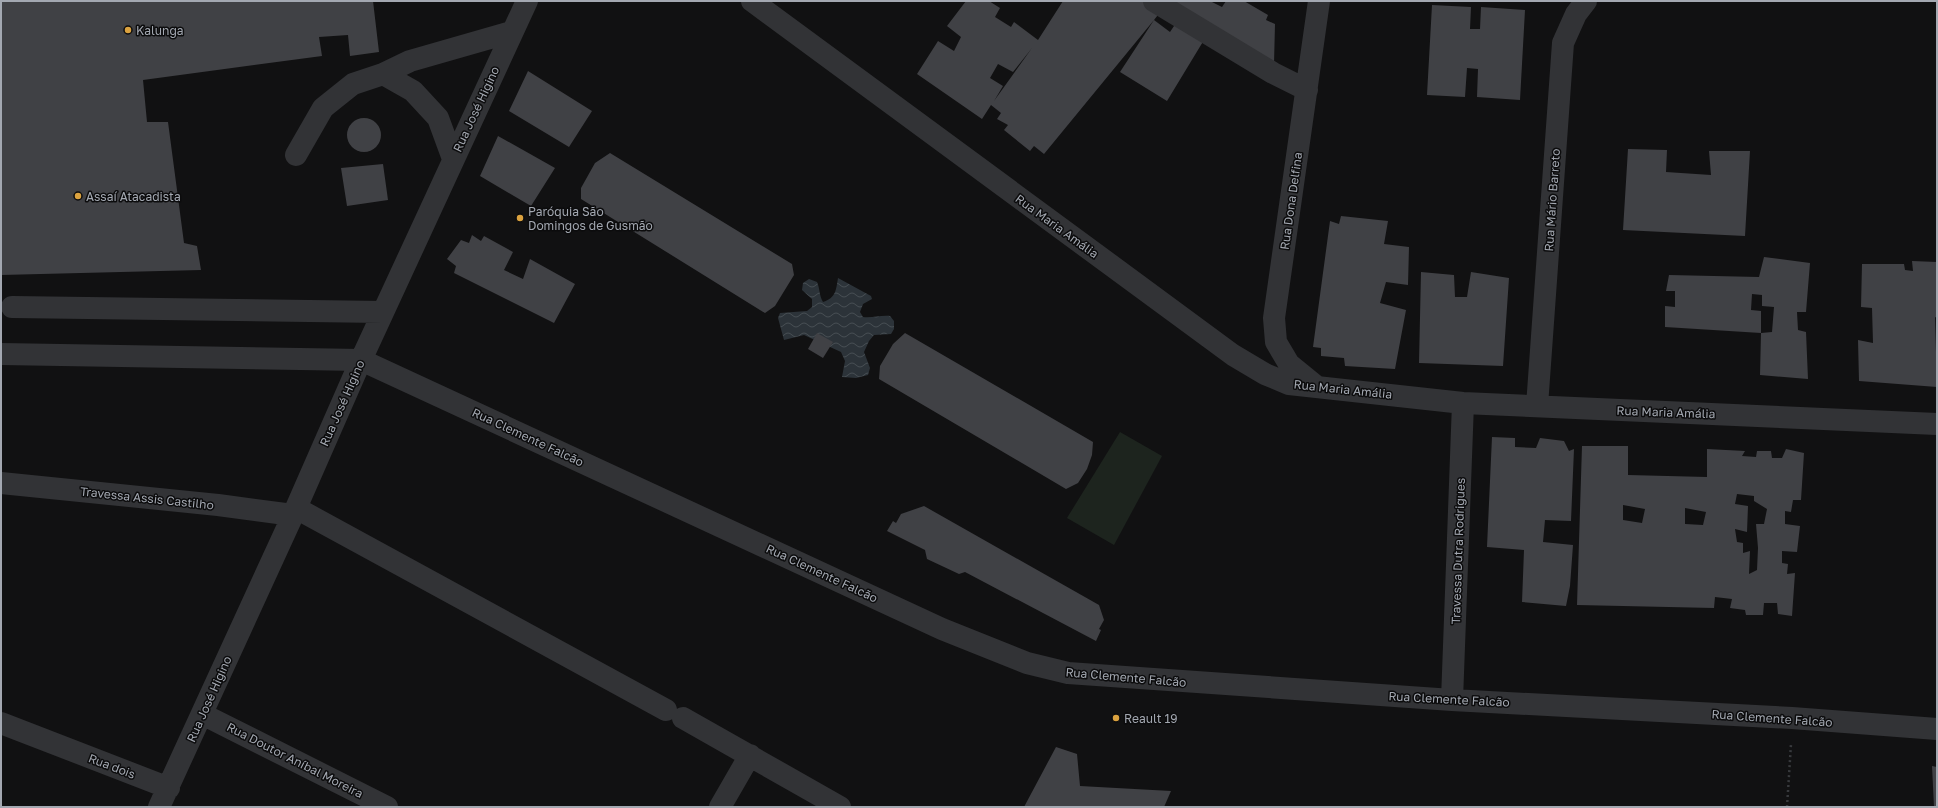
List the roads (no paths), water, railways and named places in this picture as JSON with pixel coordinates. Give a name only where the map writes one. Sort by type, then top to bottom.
[{"type":"street","name":"Rua José Higino","points":[[164,797],[294,512],[361,360],[511,32],[527,1]]},
{"type":"street","name":"Rua Maria Amália","points":[[752,1],[1233,355],[1265,374],[1289,384],[1463,403],[1937,424]]},
{"type":"street","points":[[1154,1],[1272,73],[1307,90]]},
{"type":"street","name":"Rua Dona Delfina","points":[[1316,386],[1290,364],[1276,342],[1274,318],[1319,1]]},
{"type":"street","name":"Rua Mário Barreto","points":[[1537,406],[1563,43],[1576,14],[1586,1]]},
{"type":"street","points":[[296,155],[322,108],[353,84],[383,74],[410,61],[511,32]]},
{"type":"street","points":[[383,74],[413,91],[438,118],[453,159]]},
{"type":"street","points":[[12,308],[383,312]]},
{"type":"street","name":"Rua Clemente Falcão","points":[[1,354],[361,360],[942,629],[1027,663],[1068,673],[1452,700],[1792,718],[1937,730]]},
{"type":"street","name":"Travessa Dutra Rodrigues","points":[[1452,700],[1463,403]]},
{"type":"street","name":"Travessa Assis Castilho","points":[[1,483],[294,512],[342,533],[750,755],[840,807]]},
{"type":"street","name":"Rua Doutor Aníbal Moreira","points":[[202,714],[387,807]]},
{"type":"street","name":"Rua dois","points":[[1,723],[55,745],[164,797]]},
{"type":"street","points":[[720,807],[750,755]]},
{"type":"water","points":[[838,278],[871,296],[872,299],[863,304],[860,312],[863,317],[890,316],[894,321],[894,329],[891,334],[874,335],[869,341],[864,352],[870,368],[868,375],[856,378],[842,377],[845,361],[841,352],[804,335],[784,340],[778,318],[780,313],[807,311],[812,307],[812,299],[802,290],[803,283],[809,279],[817,282],[823,302],[831,298],[835,293]]},
{"type":"place","name":"Kalunga","points":[[128,30]]},
{"type":"place","name":"Assaí Atacadista","points":[[78,196]]},
{"type":"place","name":"Paróquia São Domingos de Gusmão","points":[[520,218]]},
{"type":"place","name":"Reault 19","points":[[1116,718]]}]
